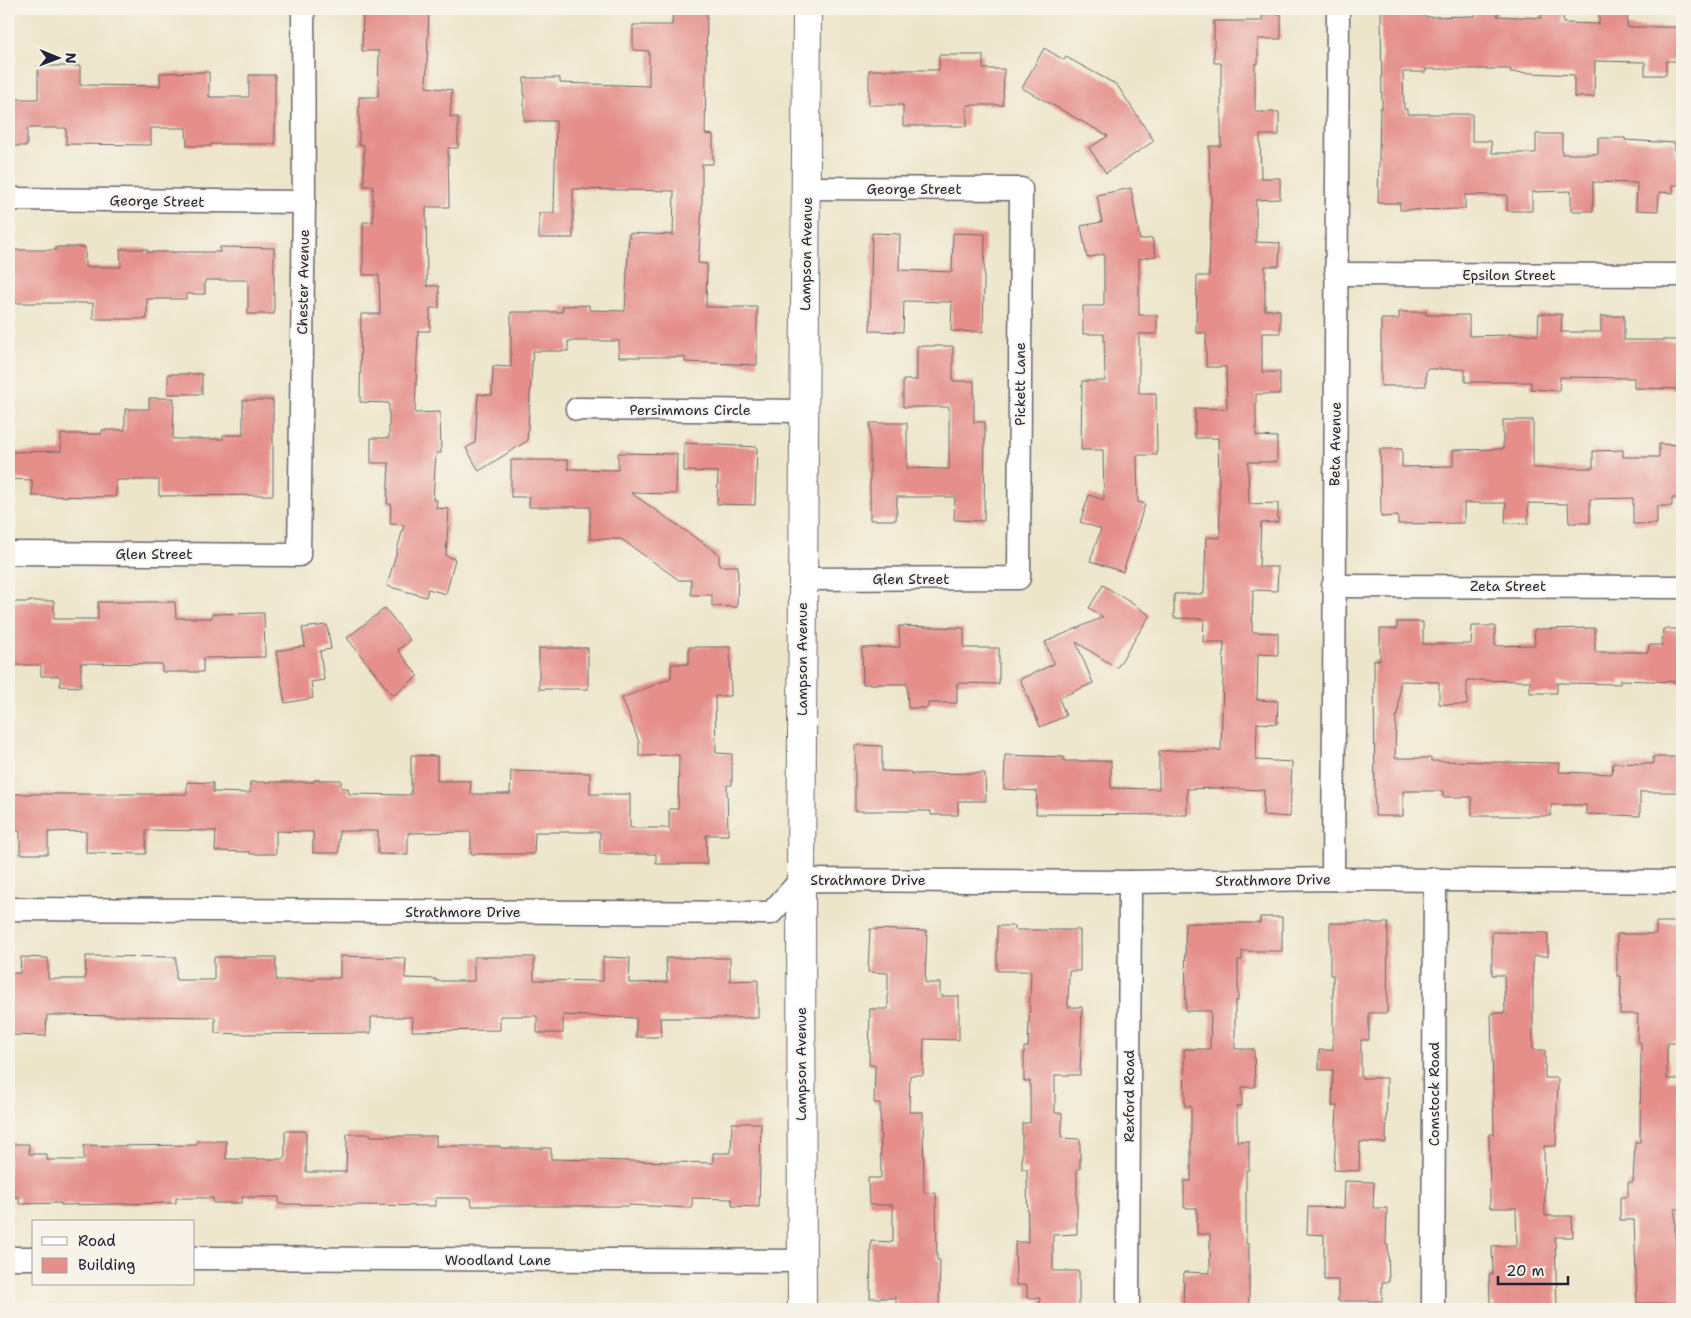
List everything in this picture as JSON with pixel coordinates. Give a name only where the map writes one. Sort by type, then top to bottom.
[{"type":"street","name":"Chester Avenue","points":[[299,554],[304,202],[303,9]]},
{"type":"street","name":"Lampson Avenue","points":[[802,1309],[802,578],[807,188],[807,9]]},
{"type":"street","name":"Beta Avenue","points":[[1332,878],[1338,9]]},
{"type":"street","name":"George Street","points":[[807,188],[1021,189]]},
{"type":"street","name":"Pickett Lane","points":[[1019,578],[1021,189]]},
{"type":"street","name":"George Street","points":[[9,199],[304,202]]},
{"type":"street","name":"Epsilon Street","points":[[1336,274],[1682,275]]},
{"type":"street","name":"Persimmons Circle","points":[[577,409],[804,411]]},
{"type":"street","name":"Glen Street","points":[[9,553],[299,554]]},
{"type":"street","name":"Glen Street","points":[[802,578],[1019,578]]},
{"type":"street","name":"Zeta Street","points":[[1333,586],[1682,587]]},
{"type":"street","name":"Strathmore Drive","points":[[9,909],[771,913],[801,880],[1130,882],[1332,878],[1682,882]]},
{"type":"street","name":"Comstock Road","points":[[1433,1309],[1435,879]]},
{"type":"street","name":"Rexford Road","points":[[1128,1309],[1130,882]]},
{"type":"street","points":[[9,1258],[32,1258]]},
{"type":"street","name":"Woodland Lane","points":[[195,1258],[802,1261]]},
{"type":"building","points":[[363,9],[429,9],[426,87],[452,90],[450,117],[458,117],[458,148],[448,148],[449,207],[426,207],[427,286],[439,286],[439,308],[430,308],[430,331],[418,331],[415,413],[440,412],[441,453],[436,453],[433,500],[437,500],[436,508],[449,509],[446,556],[455,559],[446,594],[428,589],[426,597],[387,586],[404,525],[390,524],[391,504],[387,504],[389,463],[371,463],[371,438],[389,438],[389,403],[360,402],[361,314],[380,314],[379,275],[363,275],[363,222],[373,222],[373,186],[364,186],[364,145],[359,145],[359,97],[378,97],[379,51],[362,51]]},
{"type":"building","points":[[673,9],[707,9],[705,134],[713,135],[713,164],[702,164],[702,210],[698,263],[707,264],[706,307],[757,307],[757,365],[685,362],[685,357],[619,357],[619,341],[568,341],[568,351],[533,351],[527,441],[479,471],[466,448],[475,443],[478,394],[492,395],[493,366],[511,367],[511,312],[562,312],[563,306],[589,305],[589,310],[625,311],[629,233],[673,235],[674,191],[573,189],[573,238],[539,238],[539,213],[554,213],[556,121],[524,121],[524,78],[560,78],[560,83],[649,86],[649,51],[633,50],[633,25],[672,25]]},
{"type":"building","points":[[1381,9],[1426,9],[1426,17],[1475,16],[1476,9],[1498,9],[1497,16],[1541,18],[1541,9],[1564,9],[1563,23],[1599,24],[1599,9],[1628,9],[1627,27],[1682,27],[1682,61],[1666,61],[1666,75],[1645,75],[1645,62],[1595,61],[1594,97],[1574,97],[1574,75],[1510,72],[1511,69],[1426,69],[1426,72],[1403,72],[1404,109],[1407,109],[1407,114],[1472,114],[1472,141],[1491,141],[1492,153],[1536,153],[1536,134],[1562,134],[1562,154],[1598,154],[1598,138],[1625,138],[1625,140],[1675,143],[1675,157],[1682,157],[1682,185],[1673,185],[1673,193],[1659,192],[1658,211],[1636,210],[1637,183],[1593,182],[1593,211],[1571,211],[1571,191],[1532,192],[1532,211],[1507,211],[1507,195],[1465,195],[1465,209],[1400,210],[1400,203],[1378,203],[1380,108],[1382,108]]},
{"type":"building","points":[[1262,13],[1281,14],[1281,39],[1258,39],[1258,64],[1255,64],[1255,112],[1279,112],[1279,135],[1260,135],[1261,178],[1280,178],[1280,199],[1256,200],[1256,242],[1280,243],[1279,266],[1265,266],[1265,310],[1280,310],[1280,333],[1262,333],[1262,372],[1280,372],[1280,394],[1256,394],[1256,436],[1277,437],[1277,462],[1248,462],[1249,504],[1278,503],[1278,522],[1261,523],[1259,567],[1278,567],[1277,591],[1253,590],[1252,632],[1278,633],[1278,655],[1258,654],[1257,700],[1278,701],[1277,724],[1257,723],[1256,760],[1292,762],[1290,817],[1263,815],[1264,790],[1216,788],[1187,789],[1187,815],[1036,814],[1037,791],[1004,789],[1005,755],[1064,757],[1064,761],[1111,761],[1111,788],[1159,789],[1159,751],[1221,750],[1224,642],[1203,642],[1204,619],[1174,618],[1174,594],[1204,594],[1206,537],[1220,538],[1218,438],[1195,438],[1195,408],[1227,409],[1226,367],[1206,367],[1206,333],[1196,333],[1197,276],[1209,276],[1211,201],[1209,146],[1221,146],[1221,63],[1214,63],[1214,21],[1262,21]]},
{"type":"building","points":[[1044,48],[1064,60],[1066,57],[1117,85],[1154,141],[1106,173],[1089,148],[1108,136],[1022,88]]},
{"type":"building","points":[[939,55],[983,55],[983,69],[1004,69],[1003,105],[967,105],[967,126],[903,126],[903,105],[869,105],[869,70],[939,70]]},
{"type":"building","points":[[38,66],[80,66],[80,85],[160,86],[160,73],[209,72],[209,97],[249,97],[249,75],[275,75],[275,144],[187,146],[186,128],[151,128],[151,145],[66,144],[66,128],[27,128],[27,146],[9,146],[9,99],[38,99]]},
{"type":"building","points":[[1131,188],[1140,240],[1152,238],[1156,256],[1139,259],[1139,315],[1157,315],[1157,334],[1139,334],[1139,393],[1156,393],[1157,455],[1137,455],[1138,502],[1145,504],[1123,572],[1090,561],[1101,529],[1080,522],[1089,495],[1104,500],[1103,450],[1081,450],[1082,381],[1105,381],[1104,334],[1083,334],[1083,306],[1104,306],[1104,254],[1087,258],[1081,226],[1102,222],[1097,195]]},
{"type":"building","points":[[872,233],[900,234],[899,270],[952,272],[953,233],[985,234],[983,332],[951,331],[952,302],[904,301],[903,332],[870,331]]},
{"type":"building","points":[[56,247],[85,247],[85,267],[121,267],[120,249],[147,249],[147,252],[220,252],[220,247],[274,248],[274,314],[248,314],[248,280],[205,280],[205,294],[186,294],[186,299],[147,299],[147,319],[93,319],[93,303],[9,303],[9,250],[56,250]]},
{"type":"building","points":[[1399,312],[1426,312],[1426,315],[1469,315],[1469,336],[1538,335],[1539,314],[1562,314],[1561,332],[1601,332],[1601,316],[1624,316],[1624,340],[1680,340],[1680,389],[1634,388],[1634,378],[1560,377],[1559,391],[1531,389],[1531,382],[1465,382],[1465,369],[1426,369],[1426,386],[1381,386],[1381,319],[1399,319]]},
{"type":"building","points":[[917,346],[953,346],[953,381],[974,381],[974,422],[985,422],[984,521],[954,520],[955,497],[897,497],[896,520],[870,520],[870,423],[907,423],[907,468],[949,469],[949,407],[903,407],[903,380],[917,380]]},
{"type":"building","points":[[168,374],[202,374],[202,394],[168,394]]},
{"type":"building","points":[[149,398],[174,398],[173,439],[223,439],[223,435],[243,435],[243,400],[273,400],[273,495],[159,496],[159,480],[116,480],[116,497],[32,496],[32,480],[9,479],[9,452],[61,451],[61,434],[102,434],[102,430],[125,430],[125,409],[149,409]]},
{"type":"building","points":[[1503,420],[1533,420],[1533,468],[1593,468],[1593,451],[1623,450],[1623,457],[1659,457],[1659,444],[1682,445],[1682,498],[1672,498],[1672,506],[1657,506],[1657,524],[1633,524],[1633,498],[1590,499],[1590,523],[1569,523],[1568,504],[1528,503],[1528,524],[1505,523],[1506,503],[1464,503],[1464,523],[1398,524],[1398,516],[1381,517],[1380,449],[1402,449],[1402,467],[1453,466],[1453,450],[1503,449]]},
{"type":"building","points":[[684,443],[757,447],[755,505],[717,504],[718,472],[684,471]]},
{"type":"building","points":[[618,453],[677,454],[676,494],[631,493],[719,554],[719,566],[738,566],[737,607],[712,606],[712,595],[691,595],[691,580],[679,580],[621,539],[590,539],[590,507],[529,507],[529,497],[511,497],[511,460],[568,460],[568,469],[618,470]]},
{"type":"building","points":[[1103,585],[1150,615],[1117,668],[1076,642],[1093,683],[1059,698],[1066,716],[1040,727],[1020,679],[1054,664],[1045,642],[1103,617],[1089,608]]},
{"type":"building","points":[[54,601],[54,619],[98,619],[98,602],[175,602],[176,618],[212,618],[212,614],[264,613],[265,657],[203,658],[203,672],[162,672],[162,664],[81,663],[81,687],[60,686],[60,676],[41,676],[41,665],[9,665],[9,602]]},
{"type":"building","points":[[385,608],[410,640],[398,650],[418,676],[393,696],[347,638]]},
{"type":"building","points":[[1397,622],[1423,622],[1423,644],[1471,644],[1472,626],[1495,626],[1495,646],[1535,645],[1534,629],[1595,628],[1595,652],[1648,652],[1649,645],[1662,645],[1663,629],[1682,629],[1682,682],[1620,680],[1620,684],[1557,683],[1557,693],[1530,693],[1530,681],[1467,680],[1467,705],[1439,704],[1439,682],[1400,681],[1398,716],[1396,716],[1395,758],[1431,758],[1431,761],[1560,763],[1559,772],[1612,774],[1613,763],[1653,764],[1653,757],[1682,757],[1682,792],[1640,792],[1640,816],[1586,814],[1586,805],[1551,805],[1551,816],[1472,816],[1472,797],[1443,797],[1443,791],[1403,791],[1403,816],[1375,816],[1374,660],[1380,660],[1380,629],[1397,629]]},
{"type":"building","points":[[327,625],[331,649],[320,651],[324,680],[311,682],[313,698],[285,703],[276,651],[305,646],[302,628]]},
{"type":"building","points":[[899,626],[964,628],[964,648],[999,648],[999,684],[957,683],[957,703],[928,703],[928,708],[908,708],[907,684],[863,684],[862,648],[900,647]]},
{"type":"building","points":[[689,647],[730,647],[731,696],[715,696],[716,753],[732,754],[732,785],[727,785],[728,835],[706,835],[707,864],[656,864],[656,854],[600,854],[600,832],[535,832],[534,854],[471,854],[471,832],[408,833],[408,855],[378,854],[378,831],[339,831],[339,853],[313,853],[313,832],[276,831],[276,854],[250,854],[250,852],[215,851],[216,831],[146,830],[146,854],[86,853],[86,831],[48,832],[48,854],[20,854],[20,831],[9,831],[9,794],[187,794],[187,782],[213,783],[213,792],[250,793],[250,782],[341,780],[341,788],[348,788],[349,794],[411,795],[411,755],[437,756],[437,781],[471,781],[470,794],[510,794],[511,771],[590,773],[590,794],[630,794],[630,828],[669,828],[669,809],[678,809],[679,755],[639,756],[639,742],[622,698],[671,678],[671,664],[689,664]]},
{"type":"building","points":[[539,648],[588,648],[588,689],[539,689]]},
{"type":"building","points":[[855,745],[882,746],[882,771],[911,772],[911,774],[985,773],[986,801],[958,801],[958,815],[931,815],[931,811],[855,811]]},
{"type":"building","points":[[1260,917],[1282,917],[1282,951],[1242,951],[1242,960],[1238,960],[1238,1001],[1235,1001],[1235,1049],[1254,1049],[1255,1087],[1242,1087],[1242,1106],[1237,1106],[1237,1141],[1249,1141],[1249,1170],[1246,1170],[1246,1244],[1249,1244],[1249,1309],[1183,1309],[1184,1272],[1210,1273],[1210,1234],[1197,1234],[1197,1208],[1184,1208],[1184,1181],[1191,1181],[1191,1106],[1185,1106],[1184,1049],[1210,1049],[1211,1011],[1186,1011],[1185,923],[1260,923]]},
{"type":"building","points":[[1656,922],[1682,922],[1682,1043],[1667,1043],[1667,1079],[1682,1079],[1679,1143],[1682,1143],[1682,1209],[1675,1209],[1675,1245],[1682,1245],[1682,1303],[1637,1303],[1634,1220],[1620,1220],[1620,1197],[1628,1197],[1628,1182],[1633,1182],[1635,1142],[1640,1142],[1641,1042],[1637,1042],[1638,1014],[1620,1014],[1621,976],[1617,976],[1617,934],[1656,934]]},
{"type":"building","points":[[1330,923],[1388,923],[1387,1013],[1369,1013],[1369,1040],[1361,1040],[1361,1078],[1387,1078],[1386,1143],[1360,1142],[1359,1171],[1334,1170],[1337,1106],[1332,1106],[1333,1070],[1319,1070],[1319,1050],[1333,1050],[1333,975],[1330,975]]},
{"type":"building","points":[[997,926],[1015,926],[1015,930],[1080,930],[1080,971],[1069,971],[1068,1007],[1082,1007],[1080,1075],[1055,1075],[1055,1113],[1062,1113],[1062,1138],[1080,1139],[1080,1169],[1077,1169],[1077,1234],[1053,1235],[1053,1271],[1079,1271],[1079,1309],[1039,1309],[1040,1298],[1027,1298],[1027,1285],[1016,1285],[1015,1242],[1028,1242],[1027,1169],[1022,1169],[1022,1123],[1030,1123],[1030,1081],[1024,1081],[1024,1047],[1028,1047],[1031,971],[997,971]]},
{"type":"building","points":[[870,929],[927,931],[925,983],[940,983],[940,996],[959,996],[959,1040],[924,1039],[923,1075],[910,1075],[909,1112],[923,1112],[924,1193],[936,1193],[937,1260],[940,1260],[939,1309],[896,1309],[896,1298],[870,1298],[871,1241],[893,1242],[893,1205],[869,1205],[868,1178],[881,1178],[880,1103],[874,1103],[875,1065],[869,1065],[870,1009],[888,1009],[888,973],[868,972]]},
{"type":"building","points":[[1492,932],[1548,933],[1548,956],[1533,956],[1533,1050],[1545,1050],[1545,1078],[1558,1078],[1556,1146],[1544,1146],[1545,1216],[1572,1216],[1573,1237],[1555,1237],[1557,1309],[1494,1309],[1494,1303],[1490,1303],[1489,1274],[1493,1274],[1492,1246],[1517,1246],[1516,1208],[1490,1208],[1489,1134],[1494,1134],[1491,1013],[1505,1013],[1504,975],[1492,975]]},
{"type":"building","points":[[86,956],[176,957],[176,980],[214,980],[214,957],[276,957],[276,980],[340,978],[340,956],[406,958],[405,978],[436,979],[436,981],[474,981],[474,957],[534,957],[534,980],[603,981],[603,957],[630,958],[629,983],[667,982],[666,958],[730,958],[730,981],[758,980],[758,1018],[660,1018],[661,1037],[636,1037],[636,1018],[563,1015],[563,1033],[537,1033],[537,1016],[500,1016],[500,1030],[412,1031],[413,1017],[371,1017],[371,1033],[242,1034],[215,1033],[215,1017],[47,1015],[46,1036],[9,1035],[9,973],[20,973],[21,957],[48,958],[48,979],[85,979]]},
{"type":"building","points":[[732,1123],[761,1123],[759,1207],[732,1206],[732,1199],[692,1198],[692,1208],[629,1205],[472,1206],[471,1198],[435,1198],[435,1206],[279,1204],[279,1197],[242,1197],[242,1203],[213,1203],[213,1198],[176,1198],[176,1203],[61,1205],[61,1203],[19,1204],[19,1197],[9,1197],[9,1144],[29,1144],[29,1154],[47,1154],[47,1160],[84,1160],[84,1145],[197,1145],[197,1141],[226,1141],[226,1159],[285,1159],[285,1131],[306,1131],[306,1172],[346,1172],[347,1134],[436,1136],[436,1146],[551,1148],[551,1159],[713,1163],[713,1153],[731,1153]]},
{"type":"building","points":[[1345,1181],[1374,1182],[1373,1208],[1387,1208],[1386,1245],[1388,1245],[1389,1282],[1382,1282],[1382,1301],[1338,1301],[1338,1280],[1324,1280],[1324,1235],[1307,1234],[1308,1207],[1344,1208]]}]
